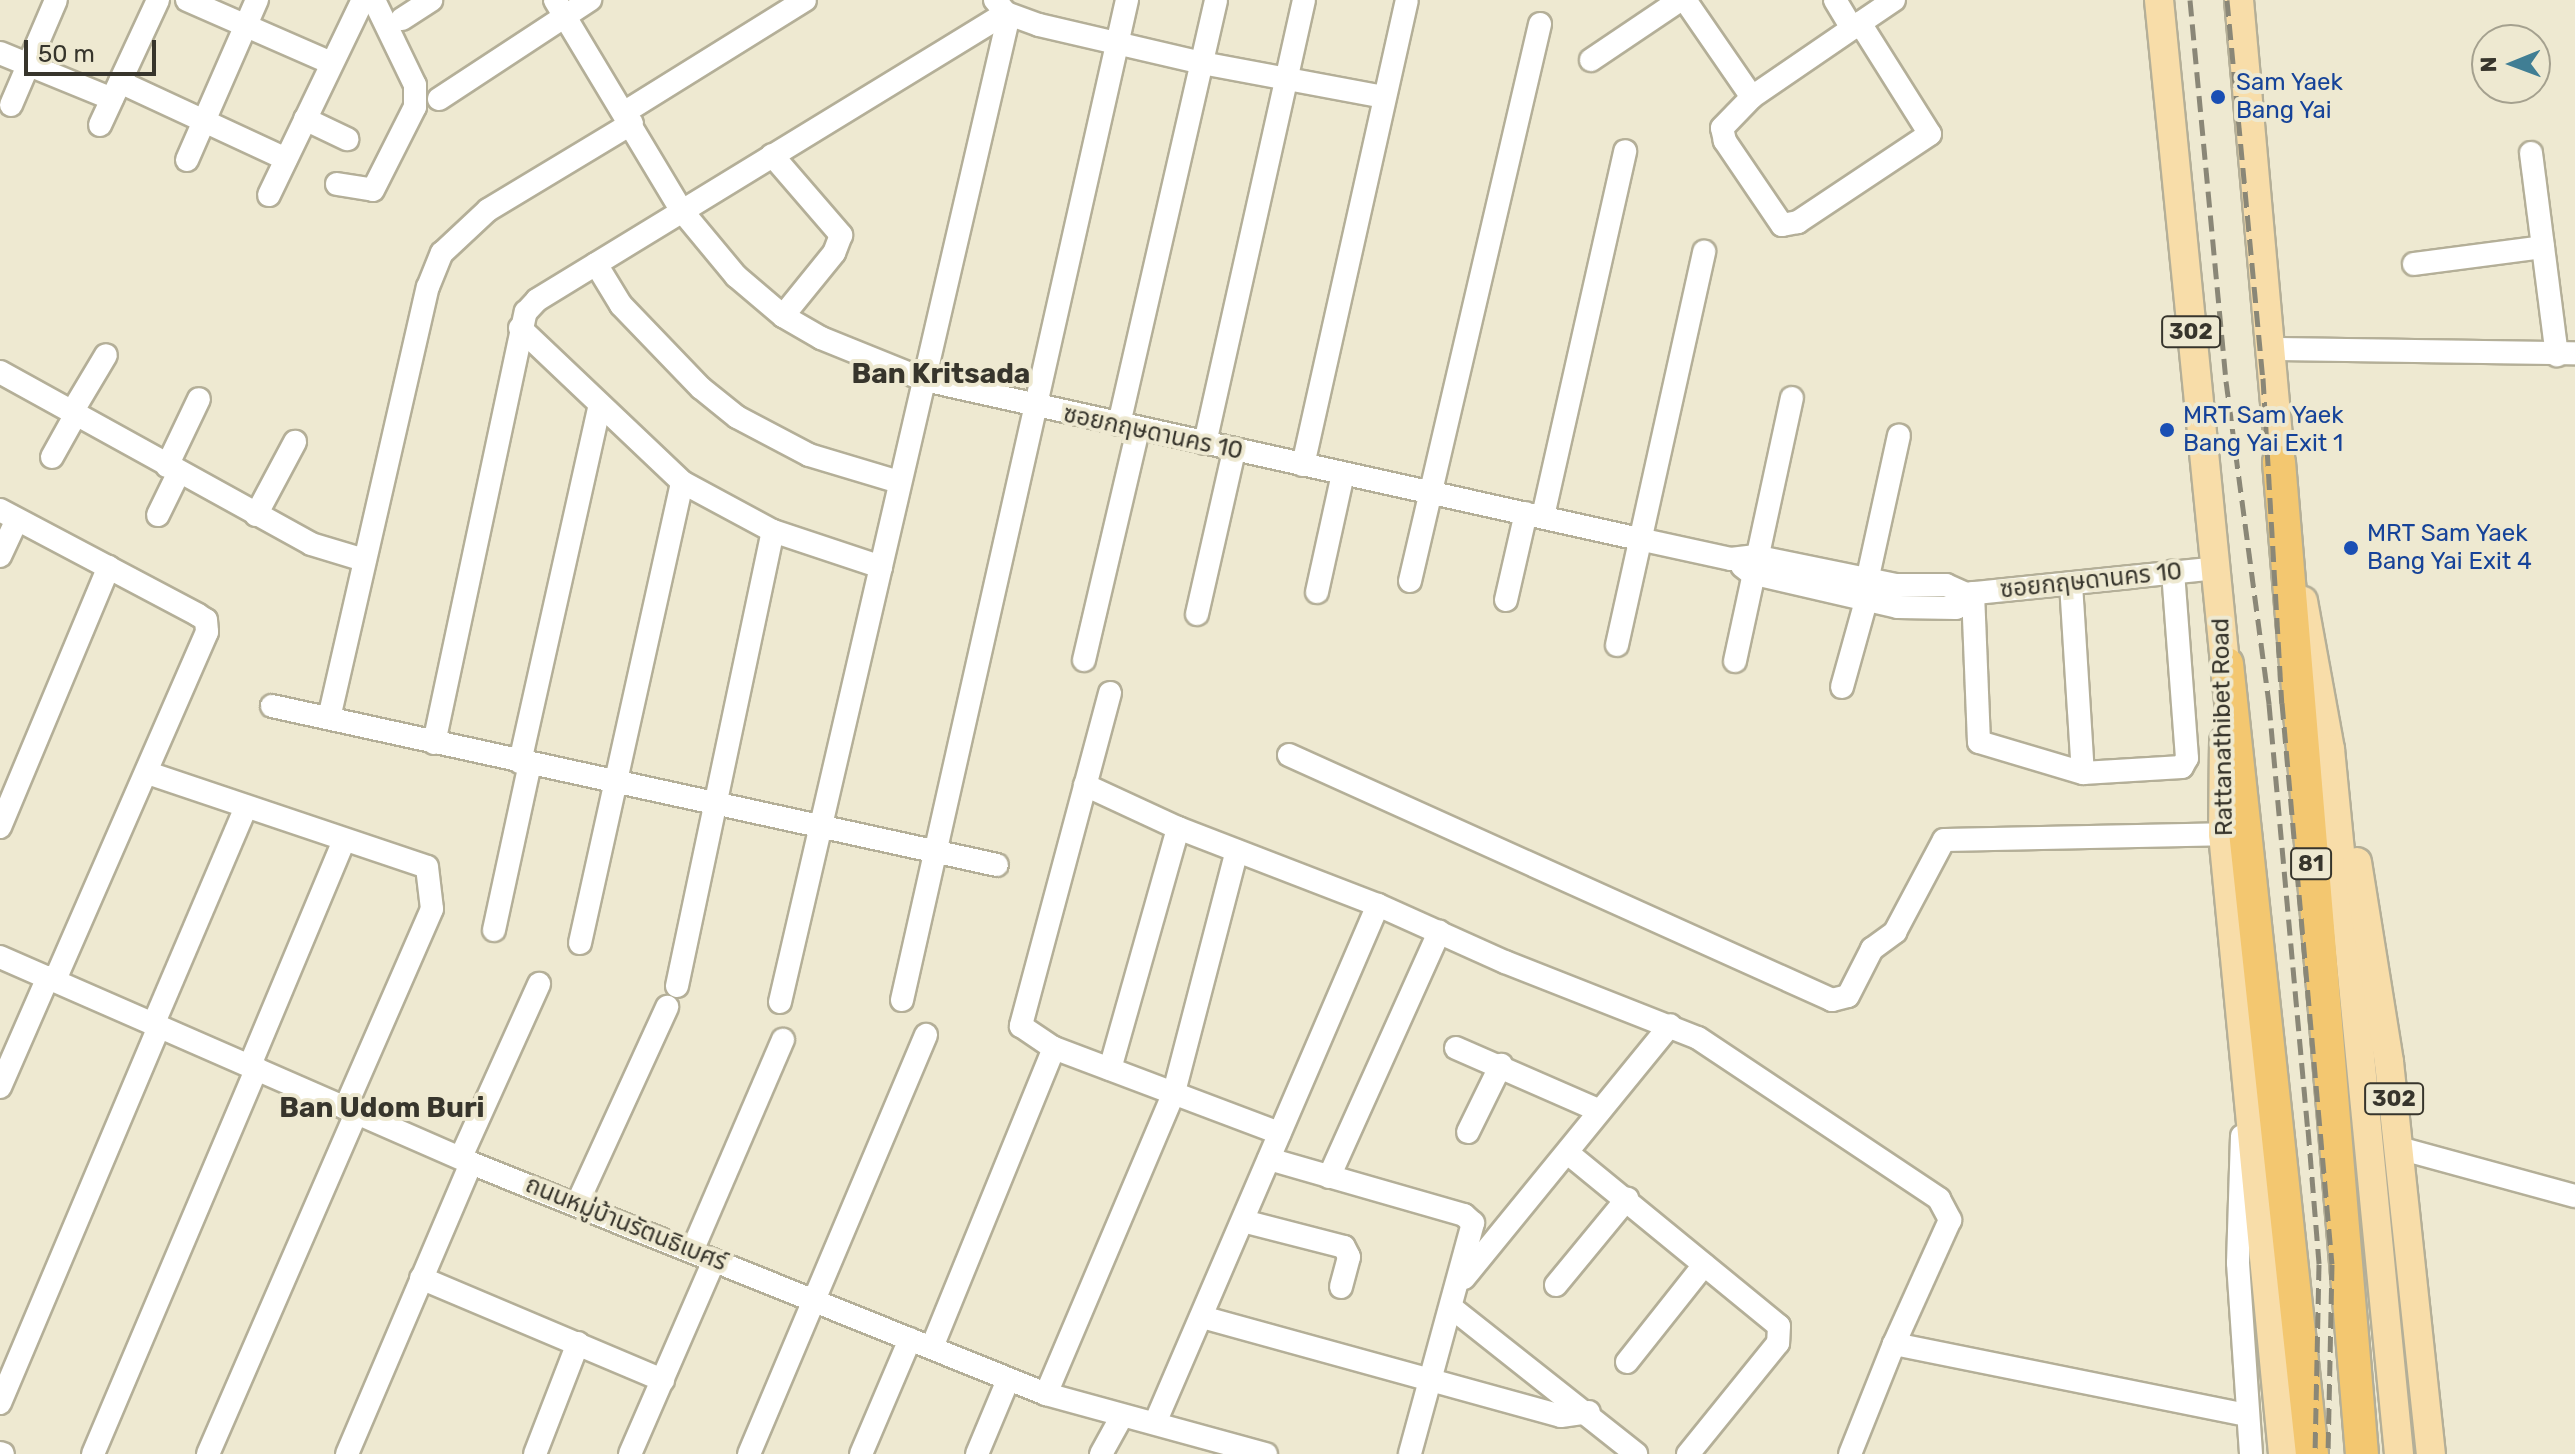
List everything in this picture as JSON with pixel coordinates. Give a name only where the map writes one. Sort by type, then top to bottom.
[{"type":"highway","name":"81","points":[[2279,462],[2362,1454]]},
{"type":"highway","points":[[2227,664],[2312,1454]]},
{"type":"main road","name":"Rattanathibet Road","points":[[2159,0],[2227,664],[2223,834],[2283,1454]]},
{"type":"main road","name":"302","points":[[2239,0],[2272,349],[2279,462],[2330,749],[2374,952],[2399,1148],[2431,1454]]},
{"type":"main road","points":[[2330,749],[2399,1454]]},
{"type":"street","points":[[11,105],[56,0]]},
{"type":"street","points":[[100,125],[158,0]]},
{"type":"street","points":[[187,0],[331,63]]},
{"type":"street","points":[[187,160],[257,0]]},
{"type":"street","points":[[269,195],[363,0]]},
{"type":"street","points":[[337,184],[373,190],[415,107],[415,85],[374,0]]},
{"type":"street","points":[[402,19],[431,0]]},
{"type":"street","points":[[439,99],[560,8],[590,0]]},
{"type":"street","points":[[329,718],[428,287],[442,253],[488,210],[805,0]]},
{"type":"street","points":[[902,1000],[1127,0]]},
{"type":"street","points":[[1084,660],[1128,426],[1216,0]]},
{"type":"street","points":[[1205,443],[1304,0]]},
{"type":"street","points":[[1303,465],[1407,0]]},
{"type":"street","points":[[1591,60],[1683,0],[1752,97]]},
{"type":"street","points":[[1835,0],[1856,25],[1929,125],[1924,142],[1798,222],[1782,225],[1722,133],[1752,97],[1856,25],[1894,0]]},
{"type":"street","name":"ซอยกฤษดานคร 10","points":[[560,8],[682,211],[736,276],[783,316],[851,353],[925,380],[1428,494],[1534,514],[1866,591],[1956,608],[1969,594],[2217,568]]},
{"type":"street","points":[[780,1002],[925,380],[1003,9]]},
{"type":"street","points":[[434,743],[520,328],[537,300],[1003,9],[1118,44],[1384,97]]},
{"type":"street","points":[[1410,581],[1540,24]]},
{"type":"street","points":[[0,53],[26,64],[205,119],[286,159]]},
{"type":"street","points":[[305,119],[347,139]]},
{"type":"street","points":[[1506,600],[1534,514],[1625,151]]},
{"type":"street","points":[[2272,349],[2566,354],[2543,247],[2531,153]]},
{"type":"street","points":[[772,155],[841,235],[834,253],[783,316]]},
{"type":"street","points":[[2414,264],[2543,247]]},
{"type":"street","points":[[1617,645],[1704,251]]},
{"type":"street","points":[[596,264],[621,305],[701,388],[737,417],[809,455],[899,482]]},
{"type":"street","points":[[520,328],[599,409],[682,482],[773,531],[881,567]]},
{"type":"street","points":[[52,457],[106,355]]},
{"type":"street","points":[[0,372],[311,544],[364,560]]},
{"type":"street","points":[[1735,661],[1753,564],[1792,398]]},
{"type":"street","points":[[158,515],[199,399]]},
{"type":"street","points":[[494,930],[525,763],[599,409]]},
{"type":"street","points":[[1842,687],[1899,435]]},
{"type":"street","points":[[256,515],[295,442]]},
{"type":"street","points":[[1197,614],[1234,451]]},
{"type":"street","points":[[1317,592],[1343,474]]},
{"type":"street","points":[[580,943],[682,482]]},
{"type":"street","points":[[0,556],[8,515],[206,620],[207,632],[148,773],[0,1087]]},
{"type":"street","points":[[677,986],[773,531]]},
{"type":"street","points":[[0,827],[109,567]]},
{"type":"street","points":[[1969,594],[1979,742],[2083,773],[2187,762],[2173,572]]},
{"type":"street","points":[[2071,584],[2083,773]]},
{"type":"street","points":[[1110,693],[1022,1014],[1027,1033],[1054,1048],[1279,1133]]},
{"type":"street","points":[[272,706],[997,865]]},
{"type":"street","points":[[1289,755],[1832,1000],[1848,996],[1872,949],[1895,932],[1944,840],[2223,834]]},
{"type":"street","points":[[148,773],[344,840],[421,862],[432,876],[432,909],[208,1454]]},
{"type":"street","points":[[1085,785],[1178,828],[1378,905],[1670,1025],[1710,1045],[1946,1205],[1950,1220],[1894,1344],[1850,1454]]},
{"type":"street","points":[[0,1403],[246,807]]},
{"type":"street","points":[[1110,1069],[1178,828]]},
{"type":"street","points":[[93,1454],[254,1067],[344,840]]},
{"type":"street","points":[[1046,1394],[1174,1092],[1237,851]]},
{"type":"street","points":[[1155,1423],[1378,905]]},
{"type":"street","points":[[1329,1177],[1439,932]]},
{"type":"street","name":"ถนนหมู่บ้านรัตนธิเบศร์","points":[[0,957],[466,1160],[714,1261],[815,1298],[1008,1380],[1122,1416],[1266,1454]]},
{"type":"street","points":[[347,1454],[539,984]]},
{"type":"street","points":[[577,1204],[667,1007]]},
{"type":"street","points":[[1458,1285],[1569,1154],[1670,1025]]},
{"type":"street","points":[[749,1454],[926,1035]]},
{"type":"street","points":[[692,1251],[783,1040]]},
{"type":"street","points":[[932,1347],[1054,1048]]},
{"type":"street","points":[[1456,1048],[1501,1065],[1600,1111]]},
{"type":"street","points":[[2246,1059],[2238,1263],[2251,1454]]},
{"type":"street","points":[[1468,1132],[1501,1065]]},
{"type":"street","points":[[2399,1148],[2575,1196]]},
{"type":"street","points":[[1569,1154],[1627,1199],[1782,1334],[1688,1454]]},
{"type":"street","points":[[1269,1159],[1470,1219],[1473,1230],[1410,1454]]},
{"type":"street","points":[[1556,1285],[1627,1199]]},
{"type":"street","points":[[1243,1221],[1344,1247],[1349,1257],[1341,1287]]},
{"type":"street","points":[[630,1454],[714,1261]]},
{"type":"street","points":[[1627,1362],[1704,1265]]},
{"type":"street","points":[[421,1278],[663,1380]]},
{"type":"street","points":[[1452,1308],[1589,1412],[1636,1454]]},
{"type":"street","points":[[1202,1317],[1430,1377],[1561,1416],[1589,1412]]},
{"type":"street","points":[[861,1454],[910,1339]]},
{"type":"street","points":[[535,1454],[578,1343]]},
{"type":"street","points":[[1894,1344],[2247,1415]]},
{"type":"street","points":[[977,1454],[1008,1380]]},
{"type":"street","points":[[1101,1454],[1122,1416]]},
{"type":"railway","points":[[2190,0],[2226,381],[2269,704],[2308,1129],[2319,1264],[2315,1454]]},
{"type":"railway","points":[[2227,0],[2263,378],[2282,703],[2332,1264],[2328,1454]]},
{"type":"place","name":"Sam Yaek Bang Yai","points":[[2218,97]]},
{"type":"place","name":"MRT Sam Yaek Bang Yai Exit 1","points":[[2167,430]]},
{"type":"place","name":"MRT Sam Yaek Bang Yai Exit 4","points":[[2351,548]]},
{"type":"district","name":"Ban Kritsada","points":[[941,374]]},
{"type":"district","name":"Ban Udom Buri","points":[[382,1108]]}]
